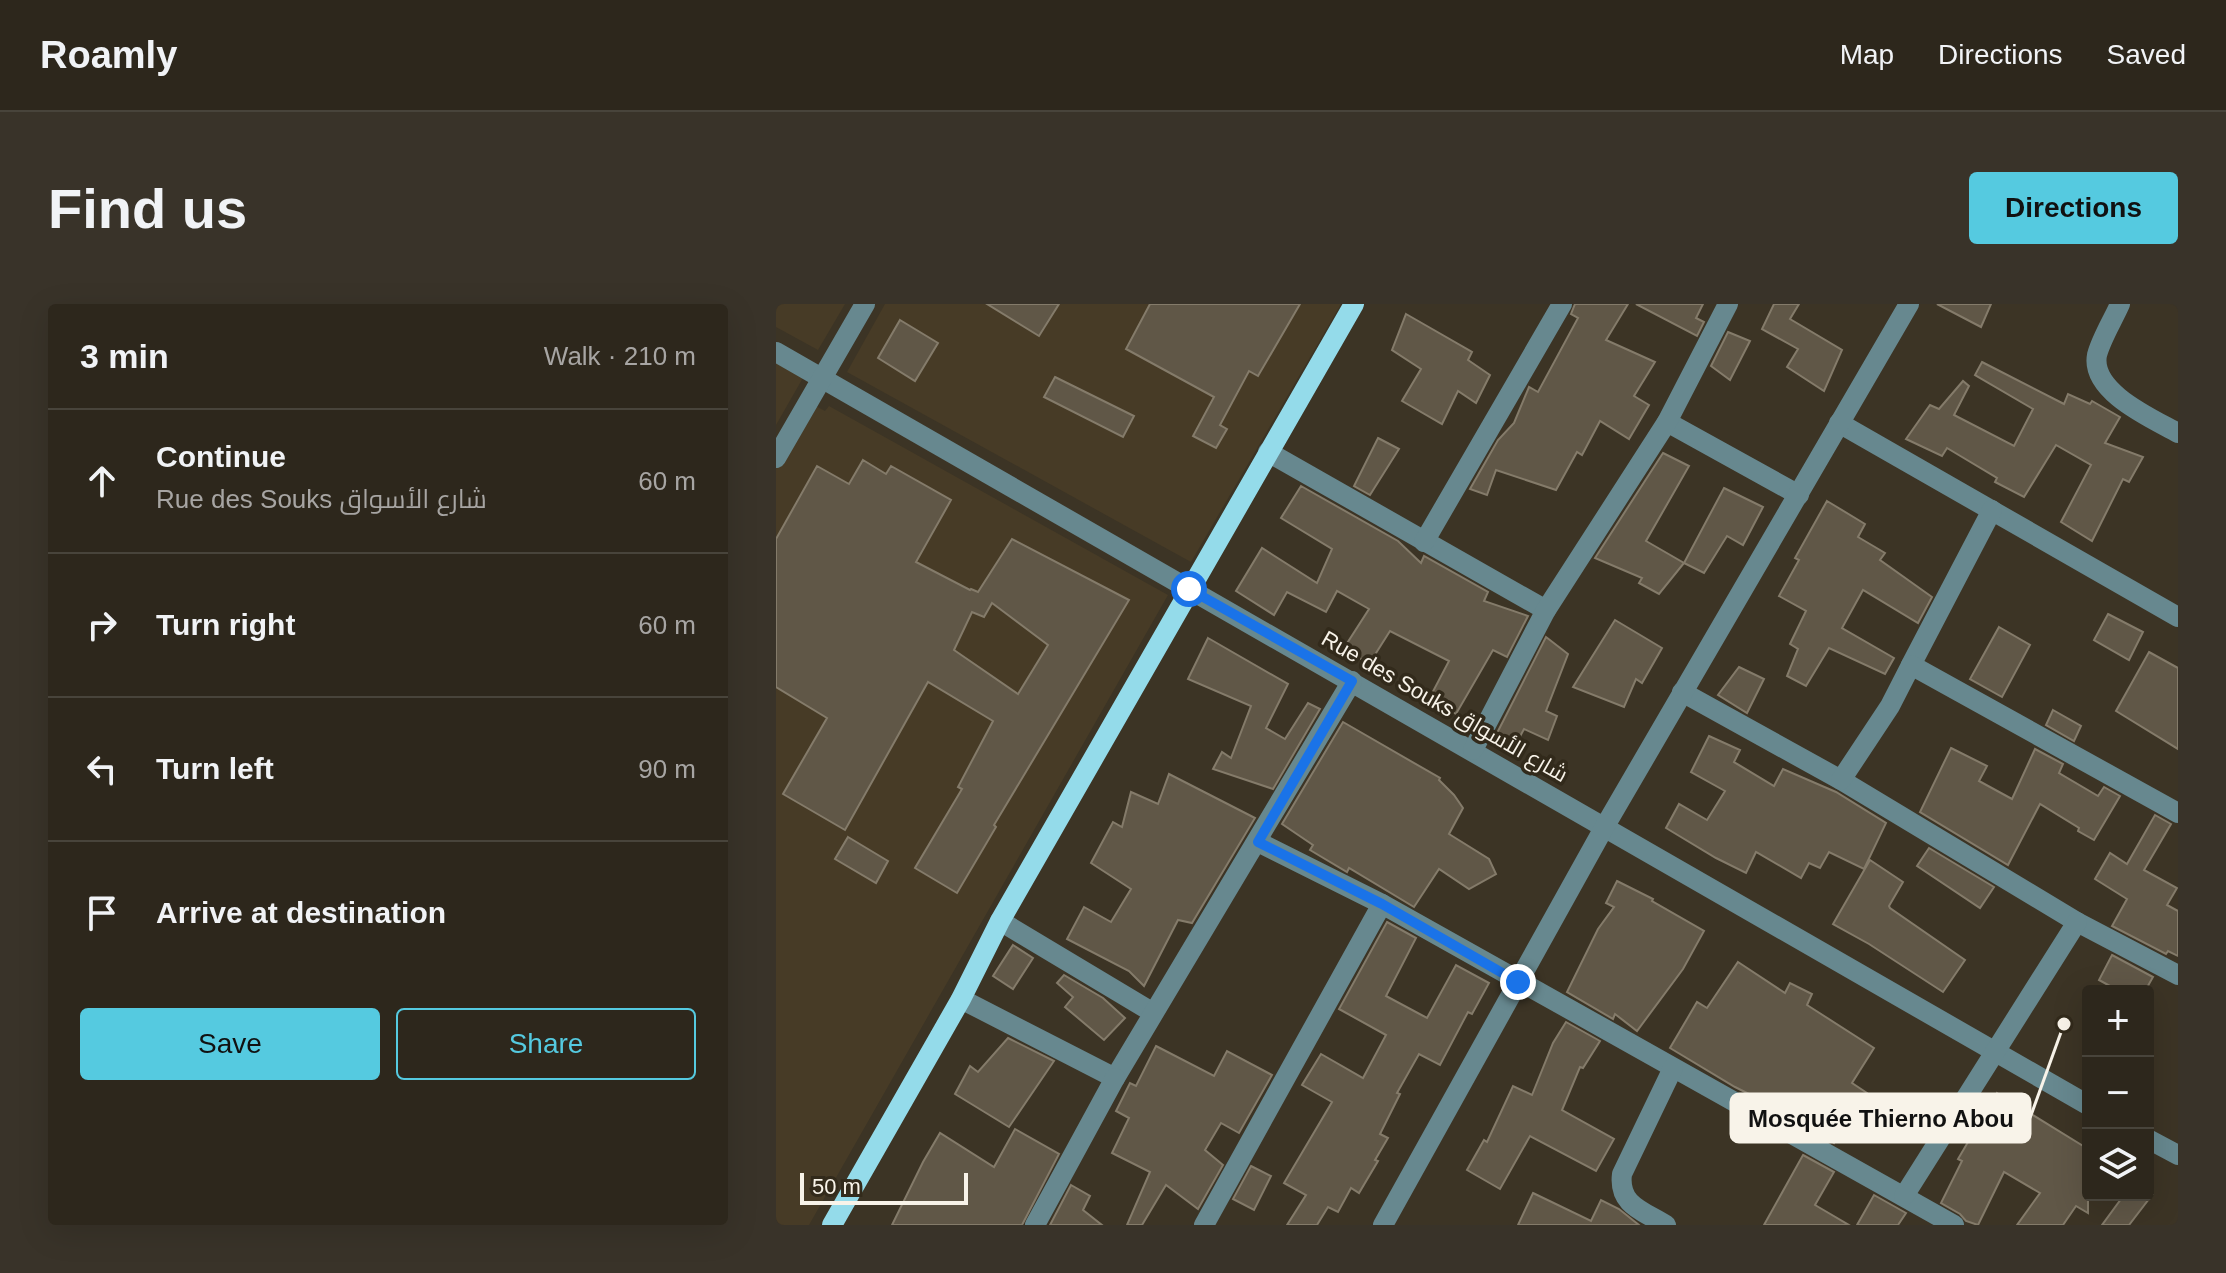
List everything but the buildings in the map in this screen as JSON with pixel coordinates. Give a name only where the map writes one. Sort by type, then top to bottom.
[{"type":"main road","points":[[832,1225],[961,999],[1000,921],[1354,304]]},
{"type":"street","points":[[776,458],[865,304]]},
{"type":"street","points":[[1424,542],[1562,304]]},
{"type":"street","points":[[1473,750],[1546,610],[1667,422],[1728,304]]},
{"type":"street","points":[[1383,1225],[1605,826],[1909,304]]},
{"type":"street","points":[[2120,304],[2097,356],[2098,370],[2106,386],[2130,406],[2178,433]]},
{"type":"street","name":"Rue des Souks شارع الأسواق","points":[[776,352],[2082,1102]]},
{"type":"street","points":[[1667,422],[1799,495]]},
{"type":"street","points":[[1839,423],[2178,617]]},
{"type":"street","points":[[1268,452],[1546,610]]},
{"type":"street","points":[[1841,780],[1890,706],[1992,510]]},
{"type":"street","points":[[1911,665],[2178,813]]},
{"type":"street","points":[[1035,1225],[1152,1012],[1258,842],[1352,681]]},
{"type":"street","points":[[1682,692],[1841,780],[2077,922],[2178,975]]},
{"type":"street","points":[[1258,842],[1382,904],[1954,1225]]},
{"type":"street","points":[[1204,1225],[1382,904]]},
{"type":"street","points":[[1000,921],[1152,1012]]},
{"type":"street","points":[[1904,1196],[2077,922]]},
{"type":"street","points":[[961,999],[1115,1078]]},
{"type":"street","points":[[1666,1225],[1627,1201],[1620,1186],[1622,1174],[1673,1068]]},
{"type":"street","points":[[2154,1142],[2178,1155]]},
{"type":"shaded area","points":[[776,304],[845,304],[818,350],[776,327]]},
{"type":"shaded area","points":[[885,304],[1341,304],[1191,562],[847,372]]},
{"type":"shaded area","points":[[776,360],[804,376],[776,425]]},
{"type":"shaded area","points":[[808,402],[825,411],[829,406],[1168,595],[809,1225],[776,1225],[776,461]]},
{"type":"place","name":"Mosquée Thierno Abou","points":[[2064,1024]]},
{"type":"route","points":[[1189,589],[1352,681],[1258,842],[1382,904],[1518,982]]}]
